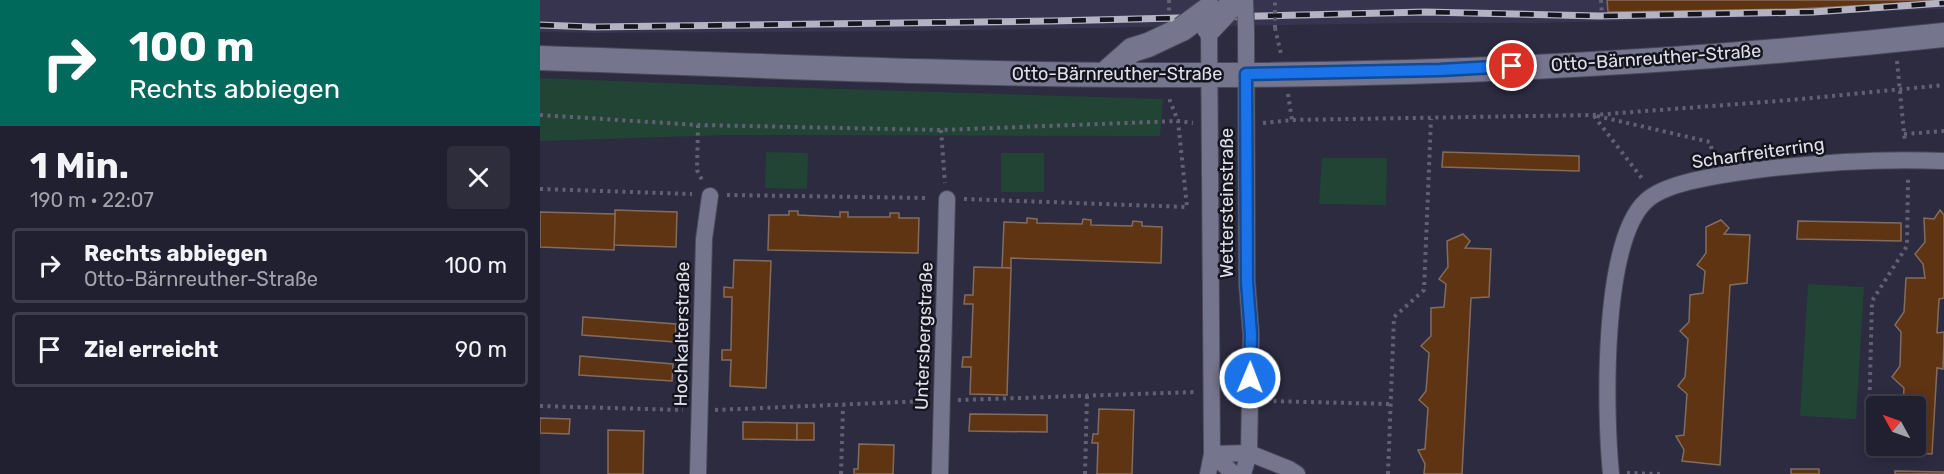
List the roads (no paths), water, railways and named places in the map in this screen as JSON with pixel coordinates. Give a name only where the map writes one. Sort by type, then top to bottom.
[{"type":"main road","points":[[1106,74],[1132,50],[1182,29],[1211,10],[1236,0]]},
{"type":"main road","name":"Otto-Bärnreuther-Straße","points":[[540,58],[935,72],[1209,75],[1440,70],[1613,62],[1944,35]]},
{"type":"street","name":"Wettersteinstraße","points":[[1243,474],[1249,453],[1251,334],[1247,282],[1245,0]]},
{"type":"street","name":"Wettersteinstraße","points":[[1208,474],[1212,454],[1209,75],[1211,10]]},
{"type":"street","name":"Scharfreiterring","points":[[1611,473],[1607,380],[1609,336],[1621,247],[1631,221],[1646,200],[1674,186],[1718,176],[1818,163],[1908,159],[1944,161]]},
{"type":"street","name":"Hochkalterstraße","points":[[698,474],[704,239],[710,196]]},
{"type":"street","name":"Untersbergstraße","points":[[940,474],[947,199]]},
{"type":"street","points":[[1212,454],[1249,453],[1297,474]]},
{"type":"street","points":[[1212,454],[1234,474]]},
{"type":"railway","points":[[540,25],[593,27],[1051,21],[1425,12],[1599,16],[1813,12],[1944,3]]}]
